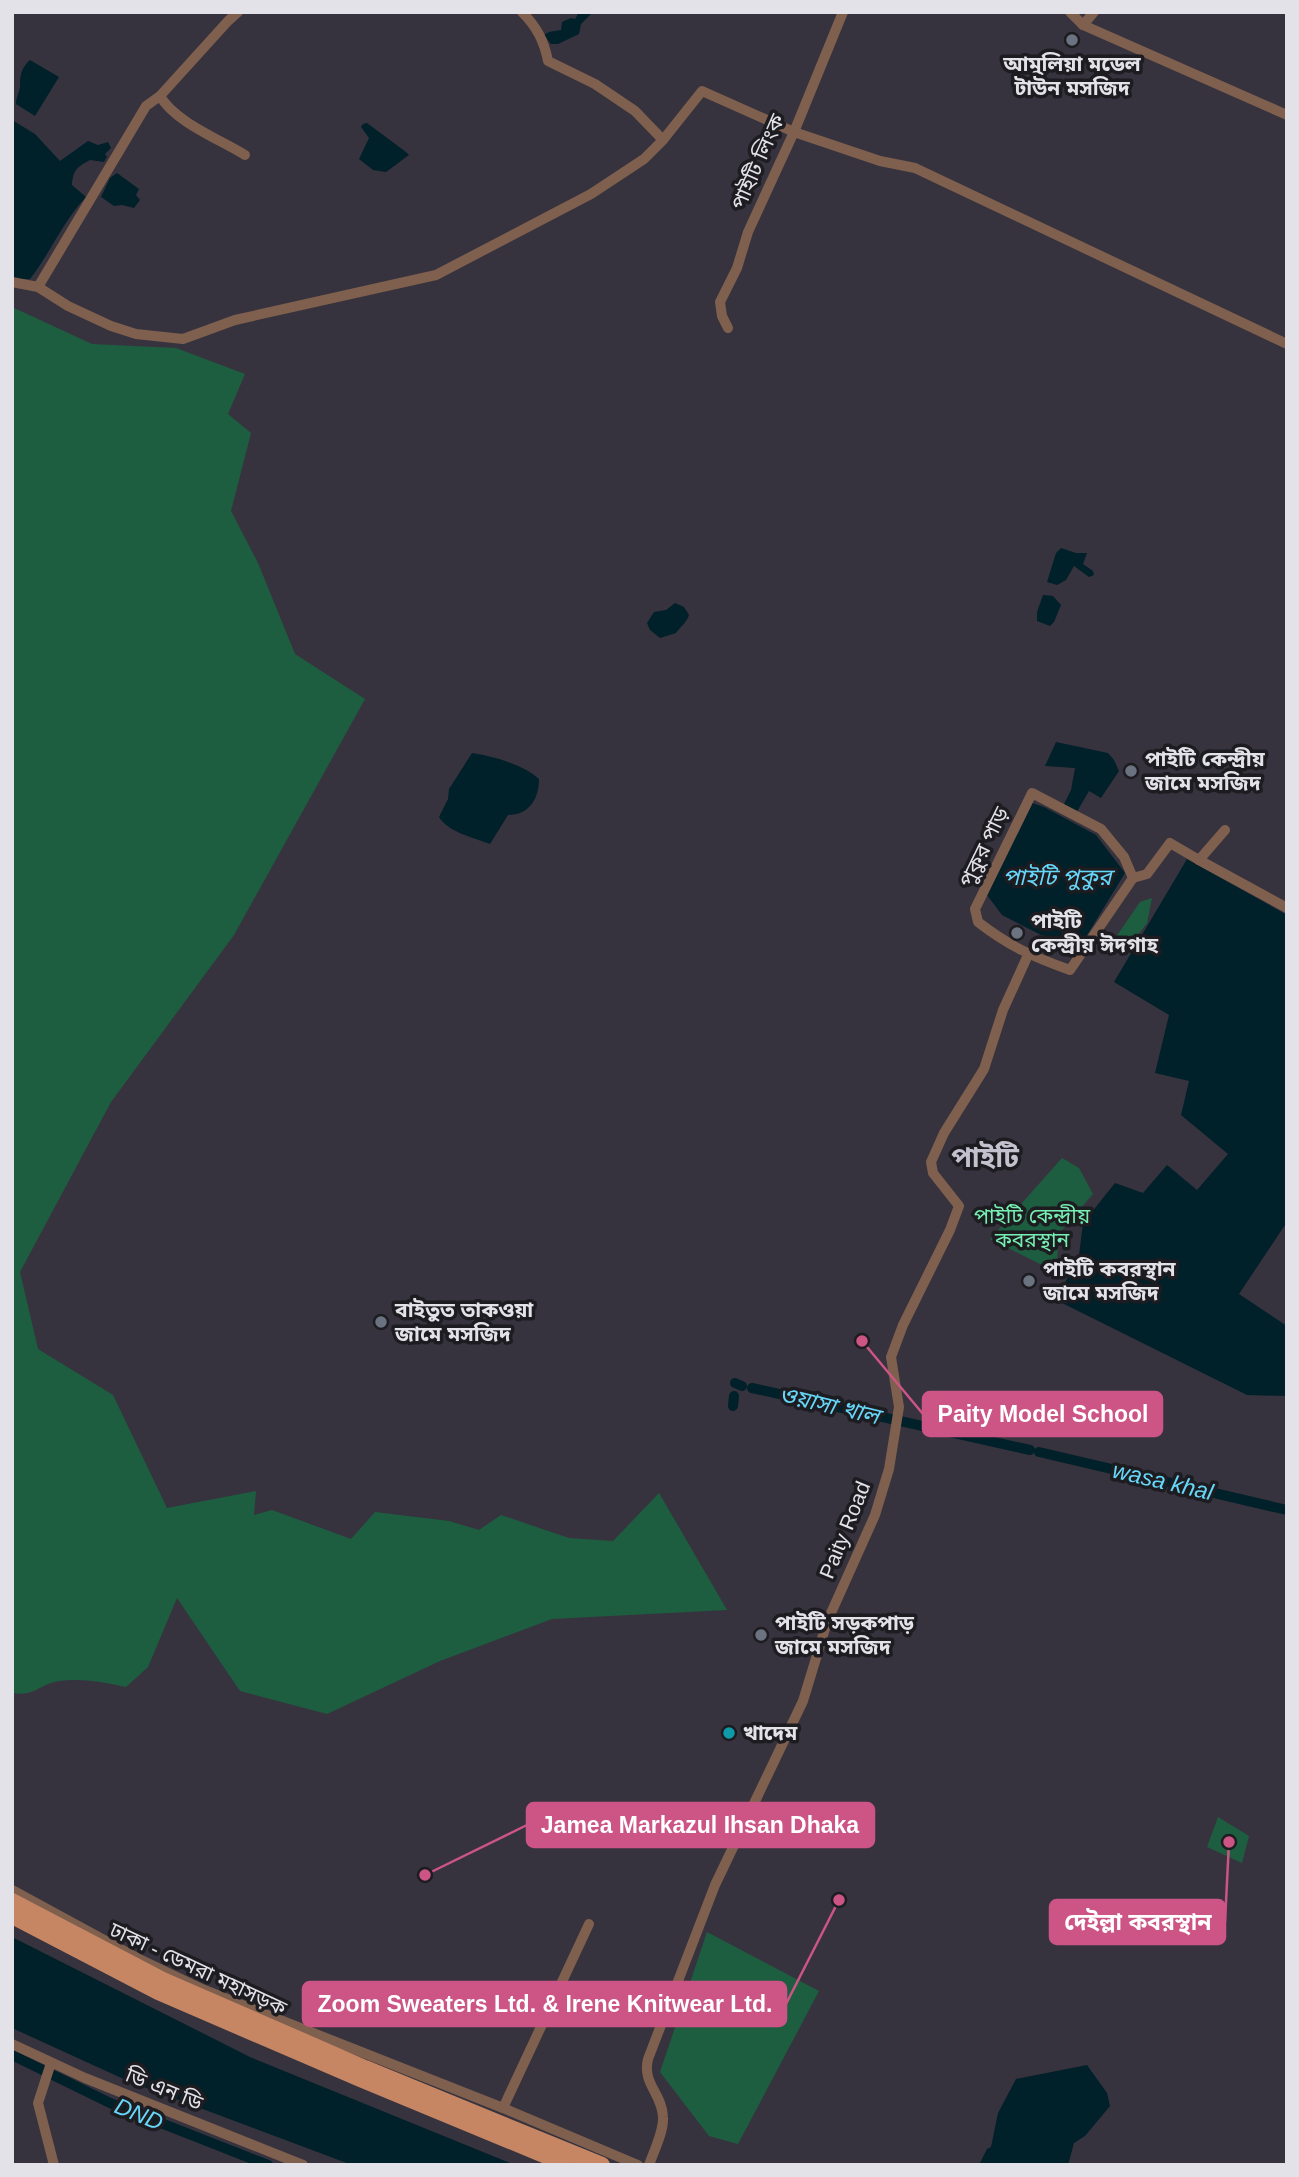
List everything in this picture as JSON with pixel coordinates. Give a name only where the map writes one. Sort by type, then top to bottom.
[{"type":"main road","name":"ঢাকা - ডেমরা মহাসড়ক","points":[[12,1901],[163,1980],[378,2073],[602,2165]]},
{"type":"main road","name":"ঢাকা - ডেমরা মহাসড়ক","points":[[12,1916],[158,1992],[568,2165]]},
{"type":"street","points":[[38,287],[146,106],[160,96],[238,12]]},
{"type":"street","points":[[522,12],[531,20],[544,41],[548,61],[595,84],[635,111],[663,140]]},
{"type":"street","name":"পাইটি লিংক","points":[[728,328],[722,316],[720,302],[737,268],[748,232],[794,132],[843,12]]},
{"type":"street","points":[[1070,12],[1083,25],[1287,115]]},
{"type":"street","points":[[1083,25],[1094,12]]},
{"type":"street","points":[[12,282],[38,287],[68,306],[111,326],[136,334],[183,339],[235,320],[436,275],[591,194],[644,159],[663,140],[702,91],[794,132],[880,161],[915,168],[1287,344]]},
{"type":"street","points":[[160,96],[167,108],[181,118],[245,155]]},
{"type":"street","name":"পুকুর পাড়","points":[[1032,793],[1101,829],[1124,857],[1133,878],[1070,970],[1028,955],[978,922],[975,909],[1032,793]]},
{"type":"street","points":[[1199,860],[1225,830]]},
{"type":"street","points":[[1133,878],[1147,874],[1170,843],[1287,908]]},
{"type":"street","name":"Paity Road","points":[[649,2165],[663,2119],[661,2106],[645,2070],[648,2059],[715,1885],[803,1701],[827,1622],[875,1515],[889,1469],[899,1407],[891,1357],[903,1325],[959,1206],[933,1173],[930,1162],[944,1133],[984,1069],[1003,1010],[1028,955]]},
{"type":"street","points":[[12,1890],[137,1958],[202,1989],[503,2108],[638,2165]]},
{"type":"street","points":[[503,2108],[589,1924]]},
{"type":"street","name":"ডি এন ডি","points":[[12,2044],[85,2078],[303,2165]]},
{"type":"street","points":[[51,2063],[38,2102],[54,2165]]},
{"type":"green space","points":[[12,307],[92,344],[176,348],[245,374],[228,414],[251,433],[231,511],[258,563],[295,654],[365,699],[234,935],[111,1102],[20,1272],[38,1349],[113,1395],[167,1508],[256,1491],[254,1515],[272,1510],[351,1539],[375,1512],[449,1521],[479,1530],[501,1515],[569,1538],[613,1541],[659,1493],[727,1610],[552,1619],[440,1661],[327,1714],[240,1691],[177,1598],[148,1667],[126,1687],[67,1680],[32,1692],[12,1693]]},
{"type":"green space","points":[[1152,898],[1147,923],[1131,944],[1116,937],[1140,902]]},
{"type":"green space","name":"পাইটি কেন্দ্রীয় কবরস্থান","points":[[1062,1158],[1079,1168],[1093,1194],[1054,1239],[1058,1248],[1056,1272],[990,1239]]},
{"type":"green space","points":[[1218,1817],[1249,1836],[1242,1863],[1207,1847]]},
{"type":"green space","points":[[707,1932],[819,1991],[738,2144],[709,2136],[660,2072]]},
{"type":"water","points":[[579,12],[591,14],[581,24],[579,34],[558,44],[551,44],[544,35],[561,30],[562,22],[575,19]]},
{"type":"water","points":[[30,60],[59,77],[35,116],[16,104],[22,72]]},
{"type":"water","points":[[12,120],[35,134],[60,161],[88,141],[98,145],[108,142],[111,148],[105,154],[107,157],[104,162],[90,160],[75,172],[72,185],[86,197],[30,279],[13,280]]},
{"type":"water","points":[[367,123],[409,155],[386,172],[373,170],[359,159],[369,138],[361,127]]},
{"type":"water","points":[[117,173],[139,189],[136,195],[140,200],[134,208],[114,206],[101,197],[110,178]]},
{"type":"water","points":[[1061,548],[1087,553],[1083,564],[1093,571],[1094,575],[1089,577],[1074,566],[1066,580],[1057,585],[1047,582],[1056,553]]},
{"type":"water","points":[[1043,595],[1053,596],[1061,605],[1050,626],[1037,621]]},
{"type":"water","points":[[675,603],[684,607],[688,618],[676,633],[660,638],[650,630],[647,623],[654,612],[666,610]]},
{"type":"water","points":[[1056,742],[1108,753],[1119,771],[1101,798],[1089,791],[1075,815],[1062,808],[1071,790],[1075,768],[1045,766]]},
{"type":"water","points":[[472,753],[508,762],[539,779],[535,799],[522,812],[508,815],[490,844],[455,831],[439,817],[448,799],[449,789]]},
{"type":"water","name":"পাইটি পুকুর","points":[[1032,803],[1096,835],[1125,873],[1081,945],[1041,935],[1002,915],[987,895]]},
{"type":"water","points":[[1187,859],[1287,915],[1287,1222],[1239,1294],[1287,1326],[1287,1396],[1247,1395],[1056,1300],[1079,1255],[1083,1223],[1115,1183],[1143,1193],[1167,1165],[1197,1190],[1228,1154],[1181,1115],[1189,1081],[1155,1073],[1169,1015],[1114,982]]},
{"type":"water","points":[[12,1937],[250,2057],[515,2165],[352,2165],[128,2081],[12,2028]]},
{"type":"water","points":[[1087,2065],[1107,2093],[1110,2106],[1085,2136],[1074,2143],[1068,2165],[979,2165],[987,2149],[991,2147],[998,2113],[1016,2079]]},
{"type":"waterway","name":"wasa khal","points":[[735,1383],[742,1386]]},
{"type":"waterway","name":"ওয়াসা খাল","points":[[752,1388],[1030,1450]]},
{"type":"waterway","name":"wasa khal","points":[[733,1406],[734,1396]]},
{"type":"waterway","name":"wasa khal","points":[[1039,1452],[1287,1510]]},
{"type":"waterway","name":"DND","points":[[12,2055],[110,2103],[268,2165]]},
{"type":"place","name":"আমুলিয়া মডেল টাউন মসজিদ","points":[[1072,40]]},
{"type":"place","name":"পাইটি কেন্দ্রীয় জামে মসজিদ","points":[[1131,771]]},
{"type":"place","name":"পাইটি কেন্দ্রীয় ঈদগাহ","points":[[1017,933]]},
{"type":"place","name":"পাইটি কবরস্থান জামে মসজিদ","points":[[1029,1281]]},
{"type":"place","name":"বাইতুত তাকওয়া জামে মসজিদ","points":[[381,1322]]},
{"type":"place","name":"Paity Model School","points":[[862,1341]]},
{"type":"place","name":"পাইটি সড়কপাড় জামে মসজিদ","points":[[761,1635]]},
{"type":"place","name":"খাদেম","points":[[729,1733]]},
{"type":"place","name":"দেইল্লা কবরস্থান","points":[[1229,1842]]},
{"type":"place","name":"Jamea Markazul Ihsan Dhaka","points":[[425,1875]]},
{"type":"place","name":"Zoom Sweaters Ltd. & Irene Knitwear Ltd.","points":[[839,1900]]},
{"type":"district","name":"পাইটি","points":[[985,1157]]}]
